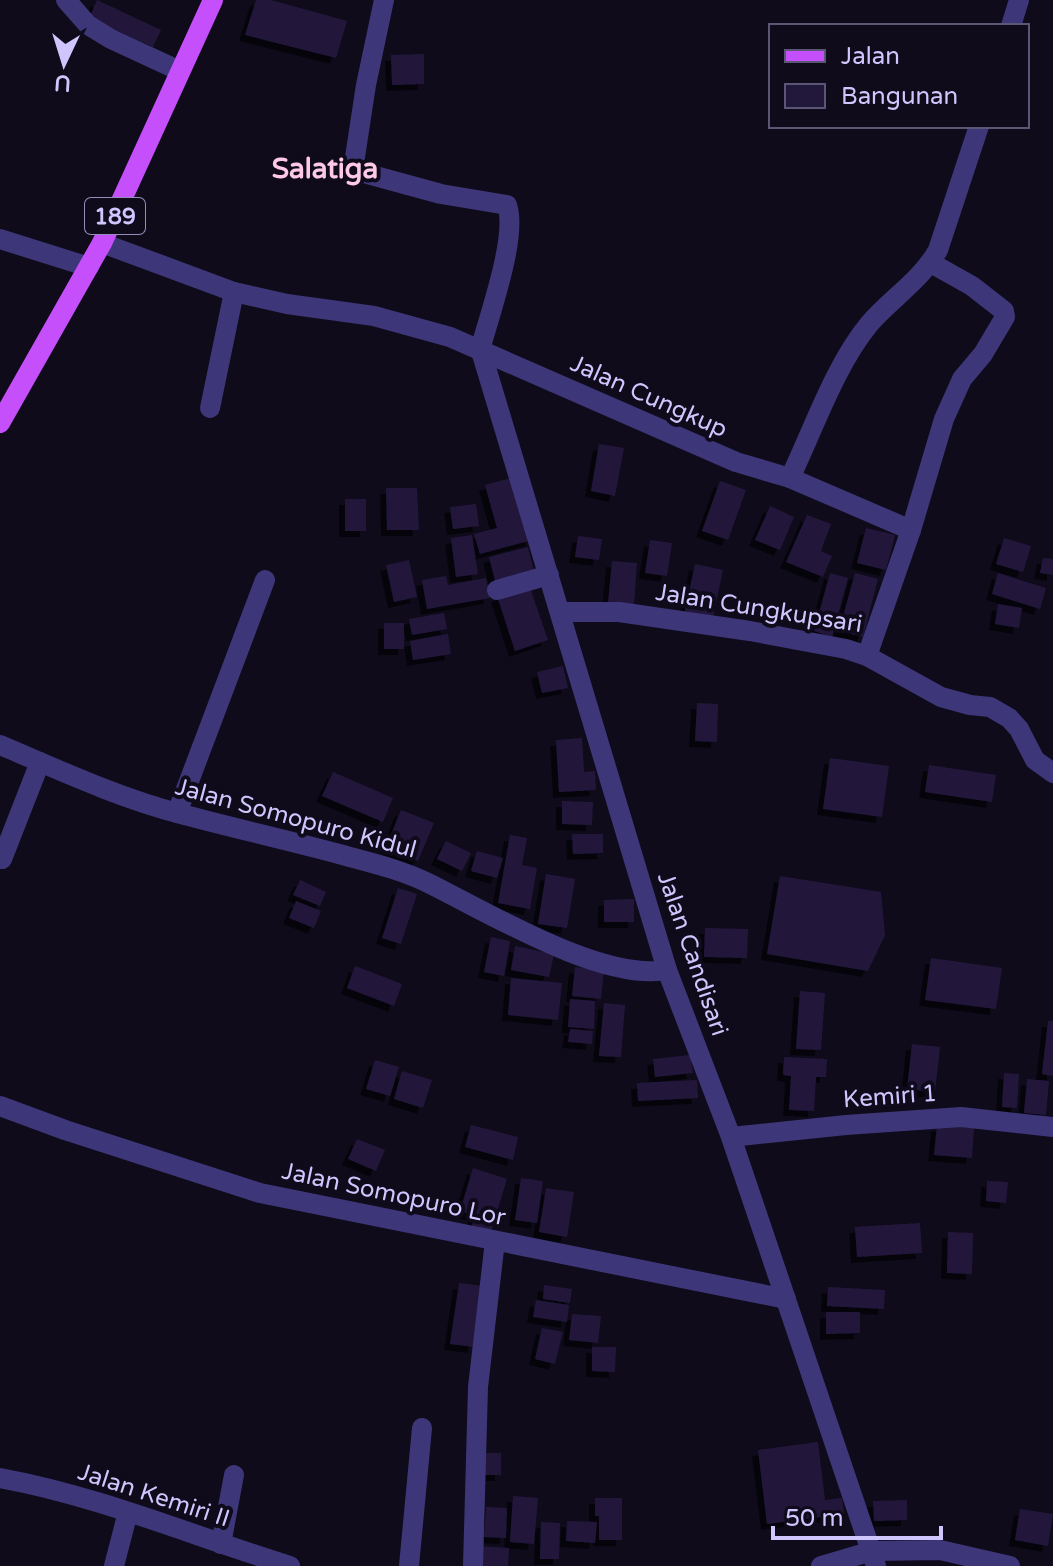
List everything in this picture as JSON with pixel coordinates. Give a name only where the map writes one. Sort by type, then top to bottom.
[{"type":"main road","name":"189","points":[[0,423],[102,243],[213,0]]},
{"type":"street","points":[[66,0],[88,25],[180,71]]},
{"type":"street","points":[[384,0],[366,85],[353,170],[441,194],[507,205],[509,220],[504,266],[480,350]]},
{"type":"street","points":[[1012,24],[1019,0]]},
{"type":"street","points":[[911,530],[790,478],[850,351],[871,322],[931,263],[938,250],[978,128]]},
{"type":"street","points":[[0,239],[89,267]]},
{"type":"street","name":"Jalan Cungkup","points":[[102,243],[234,292],[287,304],[374,316],[450,337],[736,462],[790,478]]},
{"type":"street","name":"Jalan Cungkupsari","points":[[560,612],[619,612],[750,631],[846,649],[867,656],[953,398],[962,379],[983,354],[1005,317],[1004,311],[972,286],[931,263]]},
{"type":"street","points":[[210,408],[234,292]]},
{"type":"street","name":"Jalan Candisari","points":[[480,350],[667,970],[731,1137],[874,1558]]},
{"type":"street","points":[[497,590],[549,575]]},
{"type":"street","points":[[177,813],[265,580]]},
{"type":"street","points":[[867,656],[941,697],[990,707],[1009,718],[1019,729],[1035,760],[1053,773]]},
{"type":"street","name":"Jalan Somopuro Kidul","points":[[0,745],[177,813],[362,860],[422,880],[556,946],[614,967],[650,973],[667,970]]},
{"type":"street","points":[[2,859],[40,762]]},
{"type":"street","name":"Jalan Somopuro Lor","points":[[0,1106],[260,1193],[786,1299]]},
{"type":"street","name":"Kemiri 1","points":[[731,1137],[961,1117],[1053,1127]]},
{"type":"street","points":[[473,1566],[478,1387],[495,1241]]},
{"type":"street","points":[[409,1566],[422,1428]]},
{"type":"street","points":[[221,1544],[234,1475]]},
{"type":"street","name":"Jalan Kemiri II","points":[[0,1478],[66,1493],[290,1566]]},
{"type":"street","points":[[114,1566],[128,1512]]},
{"type":"street","points":[[821,1566],[940,1550],[1010,1566]]},
{"type":"building","points":[[97,0],[161,30],[153,47],[89,18]]},
{"type":"building","points":[[256,0],[271,0],[347,21],[336,58],[245,35]]},
{"type":"building","points":[[424,54],[424,84],[392,85],[391,55]]},
{"type":"building","points":[[599,444],[624,448],[615,496],[591,491]]},
{"type":"building","points":[[515,477],[532,540],[480,554],[474,534],[497,528],[485,485]]},
{"type":"building","points":[[720,481],[746,490],[728,540],[702,531]]},
{"type":"building","points":[[386,488],[417,488],[419,530],[387,530]]},
{"type":"building","points":[[345,499],[366,499],[366,531],[345,531]]},
{"type":"building","points":[[476,504],[479,526],[453,529],[450,507]]},
{"type":"building","points":[[770,506],[794,517],[780,550],[755,540]]},
{"type":"building","points":[[807,515],[831,524],[821,551],[832,556],[823,577],[786,562]]},
{"type":"building","points":[[866,528],[895,535],[886,570],[857,563]]},
{"type":"building","points":[[472,535],[478,574],[456,577],[451,538]]},
{"type":"building","points":[[578,536],[602,539],[599,560],[575,557]]},
{"type":"building","points":[[1004,538],[1031,546],[1023,572],[996,564]]},
{"type":"building","points":[[650,540],[672,543],[667,576],[645,573]]},
{"type":"building","points":[[528,547],[535,575],[496,584],[489,557]]},
{"type":"building","points":[[1043,558],[1053,559],[1053,575],[1040,573]]},
{"type":"building","points":[[409,560],[417,597],[394,602],[386,565]]},
{"type":"building","points":[[612,561],[637,563],[634,605],[608,603]]},
{"type":"building","points":[[695,564],[723,570],[713,617],[685,611]]},
{"type":"building","points":[[830,573],[848,578],[832,637],[814,631]]},
{"type":"building","points":[[855,573],[878,579],[863,637],[839,631]]},
{"type":"building","points":[[998,573],[1046,588],[1040,609],[992,594]]},
{"type":"building","points":[[446,576],[448,585],[486,578],[490,598],[427,609],[422,580]]},
{"type":"building","points":[[529,585],[548,640],[515,651],[497,596]]},
{"type":"building","points":[[998,604],[1022,608],[1019,628],[995,624]]},
{"type":"building","points":[[444,613],[447,629],[412,635],[409,619]]},
{"type":"building","points":[[384,623],[404,623],[404,649],[384,649]]},
{"type":"building","points":[[448,634],[451,654],[413,660],[410,641]]},
{"type":"building","points":[[563,666],[568,688],[542,693],[537,672]]},
{"type":"building","points":[[697,703],[718,704],[717,742],[695,741]]},
{"type":"building","points":[[582,738],[584,772],[595,771],[596,790],[559,792],[556,740]]},
{"type":"building","points":[[830,758],[889,766],[882,817],[823,809]]},
{"type":"building","points":[[929,765],[996,775],[992,802],[925,792]]},
{"type":"building","points":[[333,772],[393,798],[383,822],[322,796]]},
{"type":"building","points":[[562,801],[593,802],[592,825],[562,824]]},
{"type":"building","points":[[401,810],[434,823],[418,861],[386,847]]},
{"type":"building","points":[[572,834],[603,834],[603,853],[573,854]]},
{"type":"building","points":[[510,835],[527,838],[522,865],[537,868],[530,909],[498,903]]},
{"type":"building","points":[[446,841],[471,853],[462,871],[437,859]]},
{"type":"building","points":[[477,851],[503,858],[497,878],[471,871]]},
{"type":"building","points":[[546,874],[575,879],[567,928],[538,924]]},
{"type":"building","points":[[780,876],[881,892],[885,935],[868,971],[767,954]]},
{"type":"building","points":[[300,880],[326,892],[320,906],[293,895]]},
{"type":"building","points":[[398,888],[417,894],[401,944],[382,938]]},
{"type":"building","points":[[634,899],[634,922],[604,922],[604,900]]},
{"type":"building","points":[[296,901],[321,911],[314,928],[289,918]]},
{"type":"building","points":[[705,928],[748,929],[747,958],[704,957]]},
{"type":"building","points":[[491,937],[510,941],[504,976],[484,972]]},
{"type":"building","points":[[515,946],[554,954],[549,977],[511,970]]},
{"type":"building","points":[[931,958],[1002,968],[996,1009],[925,1000]]},
{"type":"building","points":[[355,966],[402,984],[394,1006],[347,988]]},
{"type":"building","points":[[575,967],[604,970],[601,999],[572,996]]},
{"type":"building","points":[[511,978],[562,983],[558,1020],[508,1015]]},
{"type":"building","points":[[800,991],[825,993],[821,1050],[796,1049]]},
{"type":"building","points":[[570,999],[595,1001],[594,1029],[568,1027]]},
{"type":"building","points":[[604,1003],[625,1005],[621,1057],[599,1056]]},
{"type":"building","points":[[1048,1021],[1053,1021],[1053,1076],[1042,1074]]},
{"type":"building","points":[[570,1029],[593,1031],[592,1044],[568,1042]]},
{"type":"building","points":[[912,1044],[940,1047],[935,1092],[907,1089]]},
{"type":"building","points":[[690,1055],[693,1073],[655,1077],[653,1059]]},
{"type":"building","points":[[784,1057],[827,1059],[826,1077],[816,1077],[814,1111],[789,1110],[791,1076],[783,1075]]},
{"type":"building","points":[[375,1060],[399,1067],[390,1096],[366,1089]]},
{"type":"building","points":[[402,1071],[432,1080],[423,1108],[394,1099]]},
{"type":"building","points":[[1004,1073],[1019,1074],[1017,1108],[1002,1107]]},
{"type":"building","points":[[1027,1079],[1049,1081],[1046,1115],[1024,1113]]},
{"type":"building","points":[[697,1080],[698,1098],[638,1101],[637,1083]]},
{"type":"building","points":[[471,1125],[518,1137],[513,1160],[465,1147]]},
{"type":"building","points":[[937,1125],[974,1128],[972,1158],[934,1155]]},
{"type":"building","points":[[357,1139],[385,1150],[376,1171],[348,1159]]},
{"type":"building","points":[[473,1168],[507,1179],[491,1231],[472,1226],[474,1215],[460,1211]]},
{"type":"building","points":[[521,1178],[543,1181],[537,1223],[515,1220]]},
{"type":"building","points":[[987,1181],[1008,1182],[1006,1203],[986,1201]]},
{"type":"building","points":[[546,1188],[574,1192],[567,1237],[539,1232]]},
{"type":"building","points":[[920,1223],[922,1253],[857,1257],[855,1227]]},
{"type":"building","points":[[948,1232],[973,1233],[972,1274],[947,1273]]},
{"type":"building","points":[[459,1283],[483,1286],[474,1347],[450,1344]]},
{"type":"building","points":[[544,1285],[572,1289],[570,1303],[543,1299]]},
{"type":"building","points":[[828,1287],[885,1290],[884,1309],[827,1306]]},
{"type":"building","points":[[536,1300],[569,1305],[567,1322],[533,1317]]},
{"type":"building","points":[[826,1312],[860,1312],[860,1333],[826,1334]]},
{"type":"building","points":[[572,1314],[601,1316],[598,1343],[569,1340]]},
{"type":"building","points":[[542,1328],[563,1332],[555,1364],[535,1359]]},
{"type":"building","points":[[592,1347],[616,1347],[615,1372],[592,1371]]},
{"type":"building","points":[[818,1442],[825,1500],[842,1498],[844,1514],[767,1524],[758,1450]]},
{"type":"building","points":[[484,1453],[501,1453],[501,1475],[483,1475]]},
{"type":"building","points":[[513,1496],[538,1498],[534,1544],[510,1542]]},
{"type":"building","points":[[595,1498],[622,1498],[622,1540],[599,1540]]},
{"type":"building","points":[[907,1500],[907,1520],[874,1521],[873,1501]]},
{"type":"building","points":[[486,1507],[507,1508],[506,1538],[484,1537]]},
{"type":"building","points":[[1020,1509],[1053,1514],[1048,1546],[1015,1540]]},
{"type":"building","points":[[567,1521],[597,1522],[595,1543],[566,1541]]},
{"type":"building","points":[[541,1522],[560,1523],[559,1559],[540,1559]]},
{"type":"building","points":[[478,1546],[509,1548],[508,1566],[477,1566]]},
{"type":"district","name":"Salatiga","points":[[325,168]]}]
